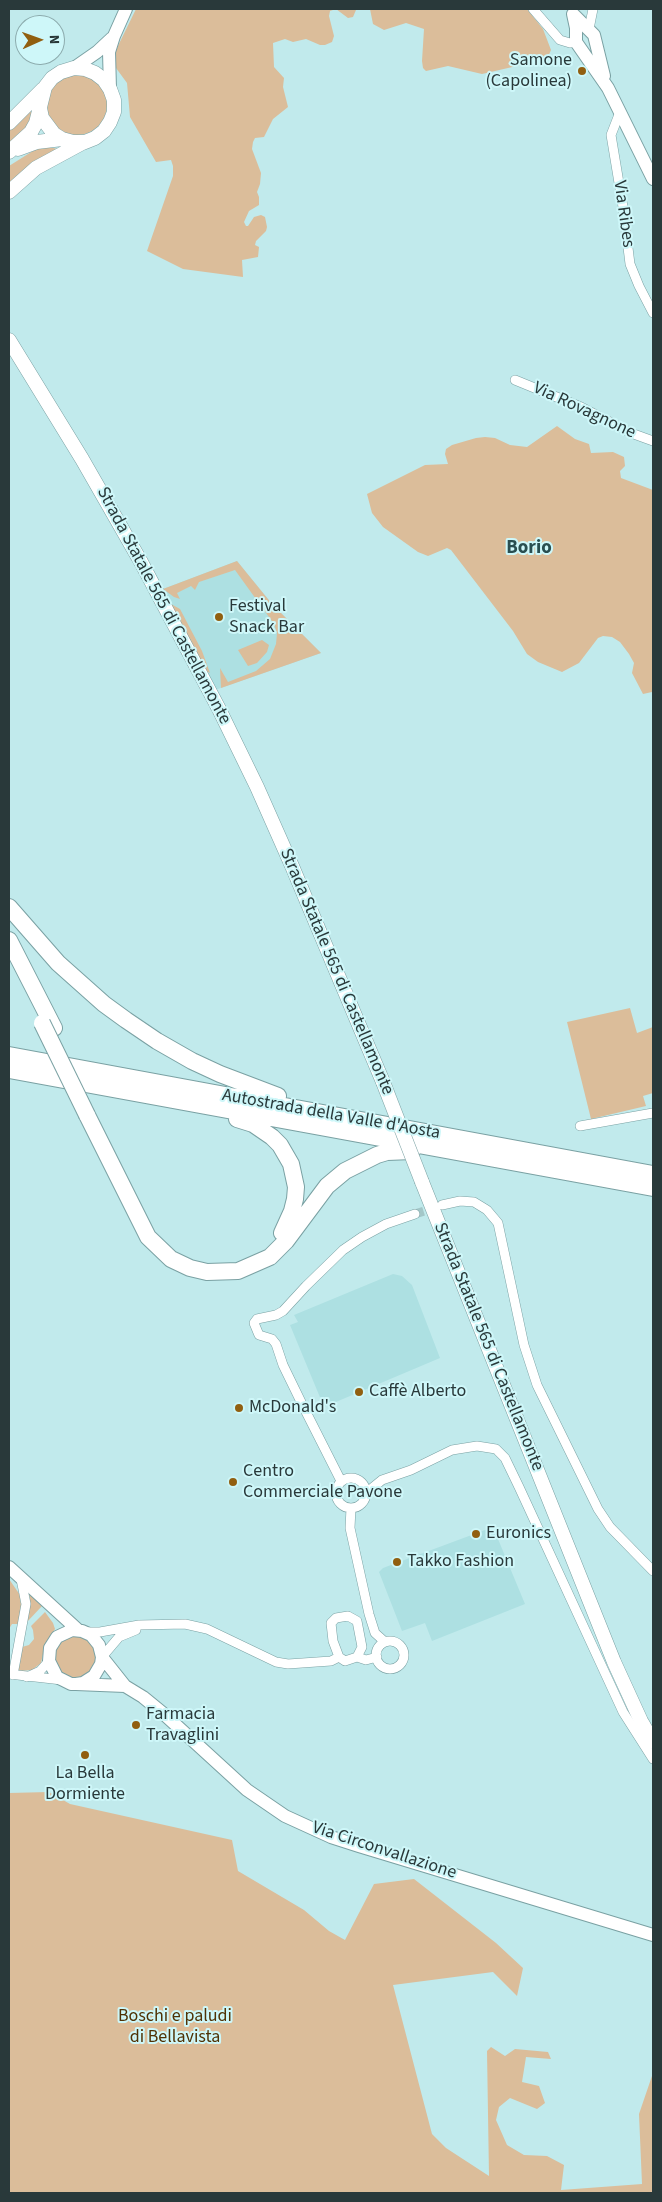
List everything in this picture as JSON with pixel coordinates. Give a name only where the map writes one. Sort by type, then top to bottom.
[{"type":"highway","points":[[9,907],[39,943],[80,984],[104,1004],[157,1041],[213,1071],[267,1093],[326,1106],[364,1121]]},
{"type":"highway","points":[[9,940],[148,1237],[162,1253],[190,1268],[207,1272],[238,1271],[270,1257],[286,1241],[327,1186],[345,1171],[366,1159],[387,1152],[400,1151],[484,1163],[510,1163]]},
{"type":"highway","points":[[9,958],[48,1026]]},
{"type":"highway","name":"Autostrada della Valle d'Aosta","points":[[9,1055],[653,1174]]},
{"type":"highway","name":"Autostrada della Valle d'Aosta","points":[[9,1070],[653,1188]]},
{"type":"highway","points":[[92,1116],[146,1219],[160,1240],[169,1248],[188,1260],[211,1266],[243,1262],[261,1253],[274,1243],[282,1232],[292,1212],[295,1199],[292,1170],[280,1144],[263,1130],[242,1120],[206,1113],[153,1097]]},
{"type":"main road","points":[[110,89],[109,52],[126,9]]},
{"type":"main road","points":[[572,11],[582,36],[653,179]]},
{"type":"main road","points":[[582,36],[594,35],[608,88]]},
{"type":"main road","points":[[9,123],[52,78],[74,68],[97,52],[114,36]]},
{"type":"main road","points":[[9,192],[36,168],[95,138],[104,131],[110,122],[114,112],[114,100],[104,80],[96,73],[74,68]]},
{"type":"main road","points":[[9,153],[31,132],[36,123],[45,87]]},
{"type":"main road","points":[[40,108],[47,126],[62,139]]},
{"type":"main road","points":[[9,153],[37,142],[62,139],[73,142],[85,142]]},
{"type":"main road","name":"Strada Statale 565 di Castellamonte","points":[[9,340],[82,459],[141,562],[219,709],[277,830],[383,1082],[614,1662],[653,1742]]},
{"type":"main road","name":"Via Circonvallazione","points":[[9,1567],[48,1604],[96,1640],[102,1657],[125,1686],[144,1697],[165,1714],[247,1790],[284,1816],[331,1837],[653,1935]]},
{"type":"main road","name":"Via Circonvallazione","points":[[48,1604],[57,1620],[57,1637],[50,1648],[49,1661]]},
{"type":"main road","points":[[57,1637],[67,1631],[82,1631]]},
{"type":"main road","points":[[76,1684],[82,1683],[94,1676],[101,1664],[102,1657]]},
{"type":"main road","points":[[49,1661],[53,1672],[62,1680]]},
{"type":"main road","name":"Via Circonvallazione","points":[[62,1680],[76,1684],[125,1686]]},
{"type":"street","points":[[533,9],[560,40],[570,43],[582,36],[593,9]]},
{"type":"street","name":"Via Ribes","points":[[620,112],[611,135],[623,206],[630,264],[653,314]]},
{"type":"street","name":"Via Rovagnone","points":[[515,380],[582,408],[631,433],[653,441]]},
{"type":"street","points":[[580,1126],[653,1113]]},
{"type":"street","points":[[442,1205],[460,1201],[474,1202],[487,1210],[498,1223],[524,1345],[537,1385],[598,1509],[610,1527],[653,1571]]},
{"type":"street","points":[[341,1481],[283,1365],[276,1344],[272,1339],[259,1335],[254,1323],[257,1319],[276,1315],[284,1311],[306,1286],[343,1250],[362,1237],[386,1224],[415,1214]]},
{"type":"street","points":[[366,1493],[359,1481],[350,1478],[341,1481],[336,1488],[336,1497],[342,1505],[351,1508],[360,1505],[366,1493],[382,1480],[411,1470],[452,1450],[477,1446],[496,1449],[505,1458],[623,1712],[653,1759]]},
{"type":"street","points":[[351,1508],[350,1528],[369,1614],[375,1633],[385,1642]]},
{"type":"street","points":[[21,1578],[26,1604],[11,1675],[62,1680]]},
{"type":"street","points":[[357,1657],[362,1647],[357,1621],[348,1616],[336,1618],[331,1624],[333,1641],[339,1657],[345,1661],[357,1657],[366,1660],[377,1658]]},
{"type":"street","points":[[82,1631],[100,1632],[139,1625],[185,1624],[207,1629],[276,1662],[288,1664],[331,1661],[339,1657]]},
{"type":"street","points":[[102,1657],[119,1637],[128,1632],[151,1626]]},
{"type":"street","points":[[385,1642],[394,1642],[402,1648],[403,1661],[397,1667],[388,1669],[380,1665],[377,1658],[378,1648],[385,1642]]},
{"type":"street","points":[[27,1677],[40,1670],[49,1661]]},
{"type":"shaded area","points":[[237,561],[272,604],[321,653],[215,690],[163,589]]},
{"type":"shaded area","points":[[393,1274],[402,1276],[412,1285],[440,1358],[324,1407],[290,1325],[298,1322],[294,1315]]},
{"type":"shaded area","points":[[493,1527],[525,1604],[432,1641],[425,1623],[402,1631],[379,1572],[383,1568]]},
{"type":"green space","points":[[136,9],[336,9],[330,11],[329,16],[334,36],[332,42],[320,45],[306,39],[293,42],[285,39],[273,43],[274,67],[284,78],[283,87],[288,107],[273,119],[264,137],[255,138],[253,142],[252,149],[261,173],[257,192],[259,205],[249,211],[244,222],[248,226],[254,217],[261,215],[265,217],[267,227],[266,231],[256,241],[255,245],[259,247],[258,257],[242,260],[243,277],[183,269],[147,251],[173,176],[173,166],[171,160],[156,162],[130,117],[127,83],[116,68],[115,52]]},
{"type":"green space","points":[[336,9],[356,10],[353,17],[348,18]]},
{"type":"green space","points":[[370,9],[527,9],[543,29],[551,50],[547,59],[482,74],[448,66],[426,71],[423,68],[422,61],[424,29],[406,23],[384,30],[373,24]]},
{"type":"green space","points":[[77,75],[94,80],[102,88],[107,105],[102,122],[94,130],[77,135],[60,130],[52,122],[47,105],[52,88],[60,80]]},
{"type":"green space","points":[[31,109],[34,110],[29,124],[19,136],[9,142],[9,129]]},
{"type":"green space","points":[[48,147],[63,150],[9,186],[9,166],[36,149]]},
{"type":"green space","points":[[557,426],[575,439],[589,444],[591,453],[613,452],[624,457],[625,466],[620,471],[621,478],[653,490],[652,692],[643,694],[632,673],[634,663],[620,642],[612,637],[603,636],[598,638],[579,663],[562,672],[538,662],[527,654],[513,631],[451,550],[447,548],[428,556],[418,552],[383,527],[372,513],[367,494],[425,465],[448,464],[445,454],[446,449],[452,445],[485,437],[495,438],[510,445],[527,447]]},
{"type":"green space","points":[[237,561],[272,604],[321,653],[221,688],[220,668],[228,682],[256,671],[270,659],[276,644],[277,633],[274,624],[235,570],[199,582],[195,590],[191,586],[177,593],[180,599],[163,589]]},
{"type":"green space","points":[[171,604],[180,609],[202,651],[210,673],[206,671]]},
{"type":"green space","points":[[262,640],[269,645],[267,652],[257,663],[248,666],[238,650]]},
{"type":"green space","points":[[630,1008],[637,1033],[653,1027],[653,1093],[643,1096],[646,1106],[591,1119],[567,1022]]},
{"type":"green space","points":[[9,1579],[20,1595],[21,1605],[20,1624],[12,1624],[9,1629]]},
{"type":"green space","points":[[29,1592],[42,1606],[27,1622],[30,1605]]},
{"type":"green space","points":[[45,1612],[55,1629],[45,1645],[41,1663],[32,1670],[18,1671],[22,1647],[29,1645],[34,1639],[31,1626]]},
{"type":"green space","points":[[73,1635],[90,1640],[97,1655],[94,1669],[77,1679],[65,1677],[54,1666],[56,1645]]},
{"type":"green space","name":"Boschi e paludi di Bellavista","points":[[49,1792],[70,1804],[232,1840],[238,1871],[304,1910],[329,1931],[345,1940],[374,1884],[414,1879],[496,1943],[523,1968],[517,1996],[493,1972],[393,1985],[432,2134],[446,2148],[489,2176],[487,2051],[491,2047],[505,2056],[515,2049],[548,2052],[551,2059],[526,2057],[522,2082],[539,2086],[545,2103],[537,2109],[510,2098],[499,2107],[496,2120],[507,2145],[524,2155],[547,2156],[564,2165],[561,2190],[642,2184],[639,2114],[653,2073],[653,2193],[9,2193],[9,1793]]},
{"type":"tunnel","points":[[415,1214],[437,1207]]},
{"type":"place","name":"Samone (Capolinea)","points":[[582,71]]},
{"type":"place","name":"Festival Snack Bar","points":[[219,617]]},
{"type":"place","name":"Caffè Alberto","points":[[359,1392]]},
{"type":"place","name":"McDonald's","points":[[239,1408]]},
{"type":"place","name":"Centro Commerciale Pavone","points":[[233,1482]]},
{"type":"place","name":"Euronics","points":[[476,1534]]},
{"type":"place","name":"Takko Fashion","points":[[397,1562]]},
{"type":"place","name":"Farmacia Travaglini","points":[[136,1725]]},
{"type":"place","name":"La Bella Dormiente","points":[[85,1755]]},
{"type":"district","name":"Borio","points":[[529,549]]}]
